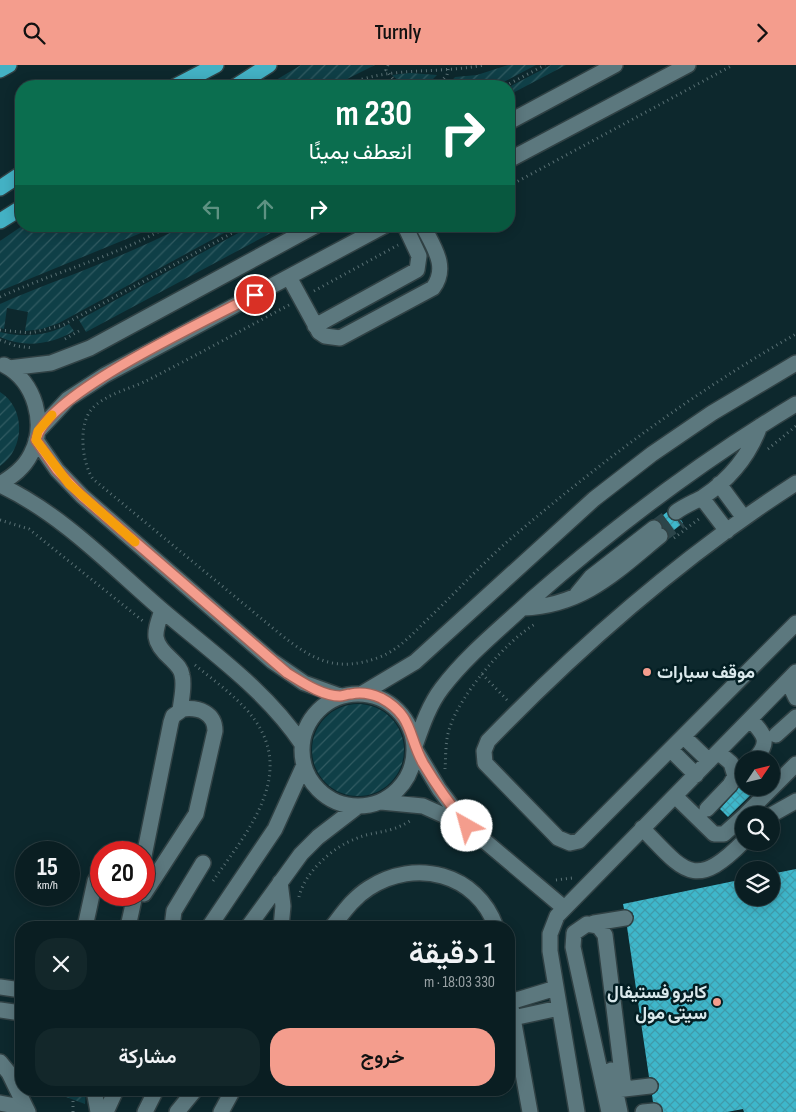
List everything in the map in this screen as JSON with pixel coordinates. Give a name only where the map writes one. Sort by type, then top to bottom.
[{"type":"highway","points":[[0,70],[9,65]]},
{"type":"highway","points":[[187,80],[216,65]]},
{"type":"highway","points":[[246,80],[270,65]]},
{"type":"highway","points":[[0,188],[15,178]]},
{"type":"highway","points":[[0,221],[15,211]]},
{"type":"street","points":[[515,119],[615,65]]},
{"type":"street","points":[[515,158],[688,65]]},
{"type":"street","points":[[4,365],[51,363],[89,348],[304,232]]},
{"type":"street","points":[[37,435],[58,409],[86,386],[373,232]]},
{"type":"street","points":[[315,325],[413,273],[420,261],[408,232]]},
{"type":"street","points":[[289,277],[315,325],[325,337],[340,338],[433,288],[441,273],[441,264],[426,232]]},
{"type":"street","points":[[796,363],[712,413],[638,465],[587,505],[415,662],[362,693],[340,696],[328,702],[314,715],[305,731],[302,744],[304,765],[310,778],[330,799],[343,804],[357,807],[380,802],[390,797],[406,781],[413,766],[415,747],[430,707],[441,689],[498,629],[618,526],[669,488],[760,426],[796,404]]},
{"type":"street","points":[[4,365],[22,379],[32,395],[38,412],[37,435],[31,454],[23,467],[0,484],[47,512],[266,699],[302,744]]},
{"type":"street","points":[[678,516],[731,474],[747,454],[760,426]]},
{"type":"street","points":[[37,435],[57,470],[82,496],[272,661],[304,683],[340,696]]},
{"type":"street","points":[[796,483],[744,518],[618,618],[488,741],[484,751],[485,763],[555,835],[566,842],[575,843],[583,839],[796,623]]},
{"type":"street","points":[[719,484],[744,518]]},
{"type":"street","points":[[702,498],[728,531]]},
{"type":"street","points":[[522,609],[549,606],[575,598],[598,586],[657,532]]},
{"type":"street","points":[[162,610],[154,631],[158,645],[177,665],[183,676],[180,711]]},
{"type":"street","points":[[792,677],[796,699]]},
{"type":"street","points":[[577,1112],[549,942],[552,926],[563,907],[792,677]]},
{"type":"street","points":[[362,693],[385,701],[404,716],[412,730],[415,747],[439,789],[467,826]]},
{"type":"street","points":[[147,841],[171,722],[180,711],[189,708],[209,715],[215,725],[214,738],[196,814],[155,876]]},
{"type":"street","points":[[776,735],[796,717]]},
{"type":"street","points":[[750,719],[761,731],[765,741],[762,751]]},
{"type":"street","points":[[684,737],[714,756],[731,763],[735,776],[730,785],[707,809]]},
{"type":"street","points":[[671,750],[696,775]]},
{"type":"street","points":[[753,806],[796,764]]},
{"type":"street","points":[[213,921],[275,829],[304,765]]},
{"type":"street","points":[[675,796],[714,834],[724,834],[735,824]]},
{"type":"street","points":[[780,810],[796,801]]},
{"type":"street","points":[[380,802],[423,807],[439,811],[467,826],[563,907]]},
{"type":"street","points":[[252,921],[301,855],[318,837],[357,807]]},
{"type":"street","points":[[642,828],[676,863],[696,871],[716,867],[735,849]]},
{"type":"street","points":[[173,921],[174,911],[203,863]]},
{"type":"street","points":[[337,921],[357,896],[369,887],[397,875],[422,871],[443,875],[465,885],[482,901],[493,921]]},
{"type":"street","points":[[280,882],[283,906],[282,921]]},
{"type":"street","points":[[86,921],[90,904]]},
{"type":"street","points":[[129,921],[132,906]]},
{"type":"street","points":[[131,912],[135,906]]},
{"type":"street","points":[[594,923],[625,918]]},
{"type":"street","points":[[609,1112],[573,947],[574,933],[587,924],[598,926],[606,935],[619,1086]]},
{"type":"street","points":[[580,940],[619,1086],[627,1109]]},
{"type":"street","points":[[0,987],[15,989]]},
{"type":"street","points":[[515,998],[556,989]]},
{"type":"street","points":[[515,1018],[559,1007]]},
{"type":"street","points":[[0,1009],[15,1012]]},
{"type":"street","points":[[515,1029],[530,1112]]},
{"type":"street","points":[[0,1062],[15,1087]]},
{"type":"street","points":[[619,1086],[650,1086]]},
{"type":"street","points":[[20,1096],[27,1110]]},
{"type":"street","points":[[95,1096],[98,1112]]},
{"type":"street","points":[[106,1112],[113,1096]]},
{"type":"street","points":[[145,1112],[153,1096]]},
{"type":"street","points":[[177,1112],[189,1096]]},
{"type":"street","points":[[221,1112],[230,1096]]},
{"type":"street","points":[[0,1103],[27,1110]]},
{"type":"street","points":[[644,1112],[654,1111]]},
{"type":"path","points":[[386,70],[388,65]]},
{"type":"path","points":[[356,80],[386,70],[484,65]]},
{"type":"path","points":[[515,81],[544,65]]},
{"type":"path","points":[[515,183],[734,65]]},
{"type":"path","points":[[444,80],[450,67]]},
{"type":"path","points":[[386,70],[395,80]]},
{"type":"path","points":[[0,297],[43,278],[127,247],[157,232]]},
{"type":"path","points":[[0,330],[31,333],[63,325],[234,232]]},
{"type":"path","points":[[408,232],[300,298],[182,363],[100,402],[87,416],[82,452],[87,471],[93,479],[256,616],[308,655],[321,661],[342,665],[364,663],[396,649],[500,548],[605,460],[674,409],[796,334]]},
{"type":"path","points":[[56,343],[79,331]]},
{"type":"path","points":[[0,340],[16,347],[38,347]]},
{"type":"path","points":[[482,675],[518,711]]},
{"type":"path","points":[[72,1112],[73,1096]]},
{"type":"shaded area","points":[[301,65],[375,65],[345,80],[276,80]]},
{"type":"shaded area","points":[[508,65],[536,65],[507,80],[452,80],[455,77],[477,75]]},
{"type":"shaded area","points":[[551,65],[566,65],[515,92],[515,84]]},
{"type":"shaded area","points":[[410,73],[437,75],[432,80],[397,80],[392,75]]},
{"type":"shaded area","points":[[15,231],[143,232],[0,291],[0,241]]},
{"type":"shaded area","points":[[171,232],[226,232],[59,323],[42,329],[25,331],[28,312],[7,308],[4,329],[0,328],[0,304],[115,258]]},
{"type":"shaded area","points":[[240,232],[273,232],[86,332],[79,320]]},
{"type":"shaded area","points":[[69,324],[74,331],[47,342],[28,344],[0,337],[0,332],[36,335]]},
{"type":"shaded area","points":[[0,392],[14,408],[18,418],[19,429],[14,450],[0,466]]},
{"type":"shaded area","points":[[358,704],[376,708],[390,718],[400,732],[404,750],[400,768],[390,782],[376,792],[358,796],[340,792],[326,782],[316,768],[312,750],[316,732],[326,718],[340,708]]},
{"type":"shaded area","points":[[65,1096],[86,1096],[85,1104]]},
{"type":"building","points":[[667,512],[672,520],[681,520],[683,523],[669,534],[658,519]]},
{"type":"building","points":[[735,792],[735,796],[750,796],[739,806],[735,806],[735,810],[728,817],[720,809]]},
{"type":"building","name":"كايرو فستيفال سيتى مول","points":[[796,869],[796,1112],[744,1112],[743,1109],[727,1112],[663,1112],[661,1105],[653,1102],[652,1095],[658,1090],[659,1084],[654,1078],[649,1077],[627,927],[631,925],[634,917],[632,912],[624,909],[623,904],[735,881],[735,906],[780,906],[780,872]]},
{"type":"tunnel","points":[[654,528],[676,512]]},
{"type":"tunnel","points":[[660,536],[681,521]]},
{"type":"tunnel","points":[[623,1081],[627,1103]]},
{"type":"slow traffic","points":[[52,415],[38,431],[36,440],[46,456],[69,484],[135,542]]},
{"type":"place","name":"موقف سيارات","points":[[647,672]]},
{"type":"place","name":"كايرو فستيفال سيتى مول","points":[[717,1002]]},
{"type":"route","points":[[255,295],[86,386],[52,414],[38,431],[36,440],[46,456],[69,484],[287,673],[321,691],[340,696],[362,693],[378,697],[392,705],[404,716],[412,730],[415,749],[430,776],[467,826]]}]
